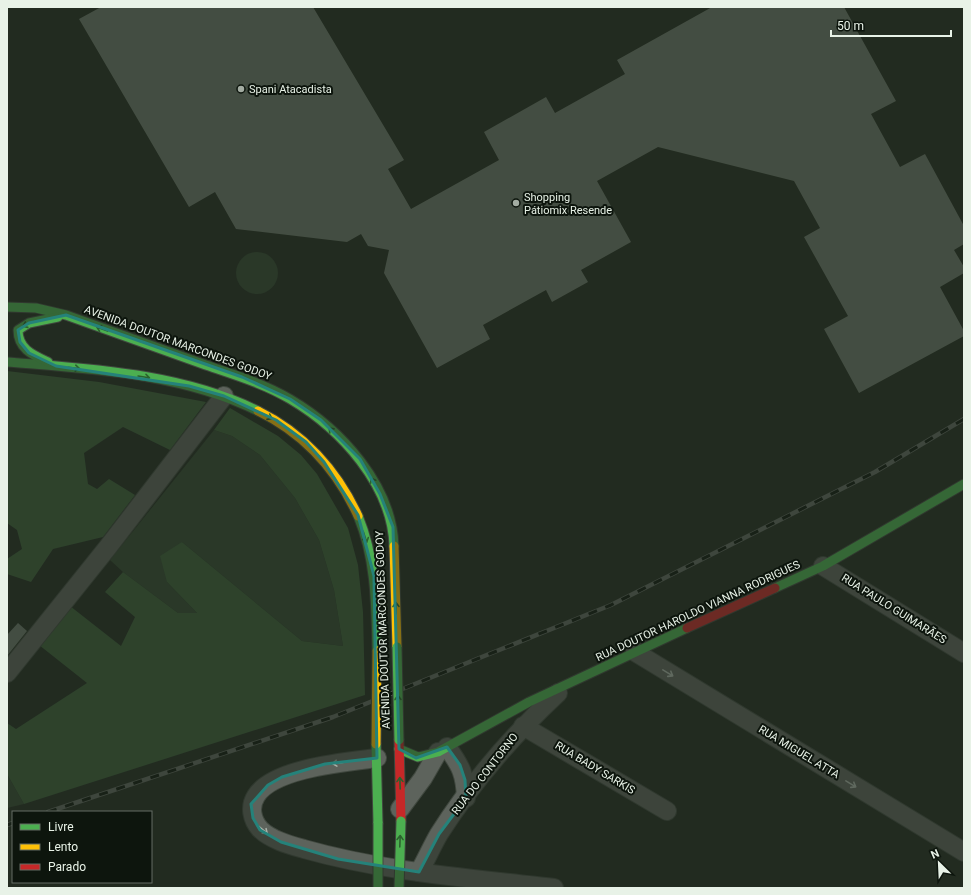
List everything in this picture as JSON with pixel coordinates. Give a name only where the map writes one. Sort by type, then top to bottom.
[{"type":"main road","name":"AVENIDA DOUTOR MARCONDES GODOY","points":[[7,307],[36,308],[66,315],[258,384],[290,399],[321,420],[360,460],[380,494],[393,527],[401,815],[399,888]]},
{"type":"main road","points":[[56,366],[28,353],[20,342],[18,330],[29,323],[66,315]]},
{"type":"main road","name":"AVENIDA DOUTOR MARCONDES GODOY","points":[[7,362],[56,366],[145,378],[189,386],[224,396],[276,420],[306,442],[324,462],[344,489],[358,515],[367,542],[374,576],[377,651],[376,751],[378,888]]},
{"type":"main road","name":"RUA DOUTOR HAROLDO VIANNA RODRIGUES","points":[[399,745],[416,758],[423,758],[443,749],[528,702],[564,687],[635,652],[823,566],[964,484]]},
{"type":"street","points":[[7,673],[108,547],[224,396]]},
{"type":"street","name":"RUA PAULO GUIMARÃES","points":[[823,566],[964,653]]},
{"type":"street","name":"RUA MIGUEL ATTA","points":[[635,652],[964,852]]},
{"type":"street","name":"RUA DO CONTORNO","points":[[419,872],[439,834],[503,748],[523,726],[564,687]]},
{"type":"street","name":"RUA BADY SARKIS","points":[[523,726],[667,811]]},
{"type":"street","points":[[401,815],[423,778],[443,749],[463,772],[466,798]]},
{"type":"street","points":[[376,751],[282,777],[268,785],[256,794],[251,804],[253,818],[260,830],[281,842],[338,859],[419,872],[554,888]]},
{"type":"highlighted area","points":[[66,315],[242,377],[290,399],[321,420],[360,459],[380,494],[393,527],[399,749],[416,758],[447,747],[460,765],[465,780],[466,798],[439,834],[419,872],[338,859],[281,842],[260,830],[253,818],[251,804],[268,785],[282,777],[325,764],[377,758],[374,576],[358,515],[324,462],[306,442],[276,420],[224,396],[189,386],[56,366],[29,353],[20,342],[18,330],[29,323]]},
{"type":"green space","points":[[257,252],[272,258],[278,273],[272,288],[257,294],[242,288],[236,273],[242,258]]},
{"type":"green space","points":[[7,371],[99,382],[206,402],[170,450],[123,427],[84,453],[88,484],[97,489],[109,479],[135,495],[103,537],[53,549],[31,582],[7,574],[7,559],[22,549],[17,530],[7,523]]},
{"type":"green space","points":[[230,408],[278,436],[301,455],[317,474],[348,528],[358,565],[363,612],[365,695],[24,804],[7,774],[7,723],[16,729],[87,683],[39,645],[70,606],[121,646],[135,617],[105,592],[123,572],[178,613],[197,613],[167,582],[160,556],[182,542],[302,641],[343,646],[334,590],[319,540],[295,498],[260,455],[232,436],[214,430]]},
{"type":"green space","points":[[214,430],[232,436],[260,455],[295,498],[319,540],[334,590],[343,646],[302,641],[182,542],[167,582],[197,613],[178,613],[123,572],[110,560]]},
{"type":"green space","points":[[7,774],[24,804],[7,808]]},
{"type":"building","name":"Shopping Pátiomix Resende","points":[[101,7],[313,7],[404,160],[388,169],[411,209],[499,160],[484,132],[546,97],[555,113],[625,74],[617,60],[712,7],[844,7],[896,101],[871,114],[900,167],[925,154],[964,226],[964,244],[954,250],[964,267],[964,273],[940,287],[964,331],[964,336],[859,393],[824,329],[848,316],[804,237],[820,228],[794,181],[658,147],[597,181],[631,242],[581,270],[588,282],[552,302],[546,290],[483,325],[490,339],[437,368],[384,273],[389,250],[368,246],[361,234],[347,242],[236,229],[215,192],[189,207],[79,19]]},
{"type":"building","points":[[18,623],[27,631],[7,656],[7,635]]},
{"type":"railway","points":[[51,811],[333,717],[611,605],[875,472],[964,419]]},
{"type":"railway","points":[[7,825],[12,823]]},
{"type":"traffic: fast","points":[[7,307],[36,308],[66,315],[247,379],[280,393],[290,399],[309,411],[327,426],[345,443],[360,461],[374,481],[384,502],[391,523],[394,546]]},
{"type":"traffic: fast","points":[[48,362],[32,354],[24,347],[19,337],[18,330],[29,323],[58,317]]},
{"type":"traffic: fast","points":[[7,362],[71,367],[135,375],[167,381],[198,388],[229,398],[258,411]]},
{"type":"traffic: fast","points":[[775,588],[823,566],[964,484]]},
{"type":"traffic: fast","points":[[358,516],[364,532],[372,565],[377,651]]},
{"type":"traffic: fast","points":[[399,749],[418,757],[438,752],[529,702],[687,628]]},
{"type":"traffic: fast","points":[[397,647],[399,740]]},
{"type":"traffic: fast","points":[[376,744],[378,823]]},
{"type":"traffic: fast","points":[[399,888],[401,821]]},
{"type":"traffic: fast","points":[[378,823],[378,888]]},
{"type":"traffic: slow","points":[[258,411],[290,430],[317,454],[340,483],[358,516]]},
{"type":"traffic: slow","points":[[394,546],[397,647]]},
{"type":"traffic: slow","points":[[376,744],[377,651]]},
{"type":"traffic: jam","points":[[687,628],[775,588]]},
{"type":"traffic: jam","points":[[399,740],[401,821]]},
{"type":"place","name":"Spani Atacadista","points":[[241,89]]},
{"type":"place","name":"Shopping Pátiomix Resende","points":[[516,203]]}]
